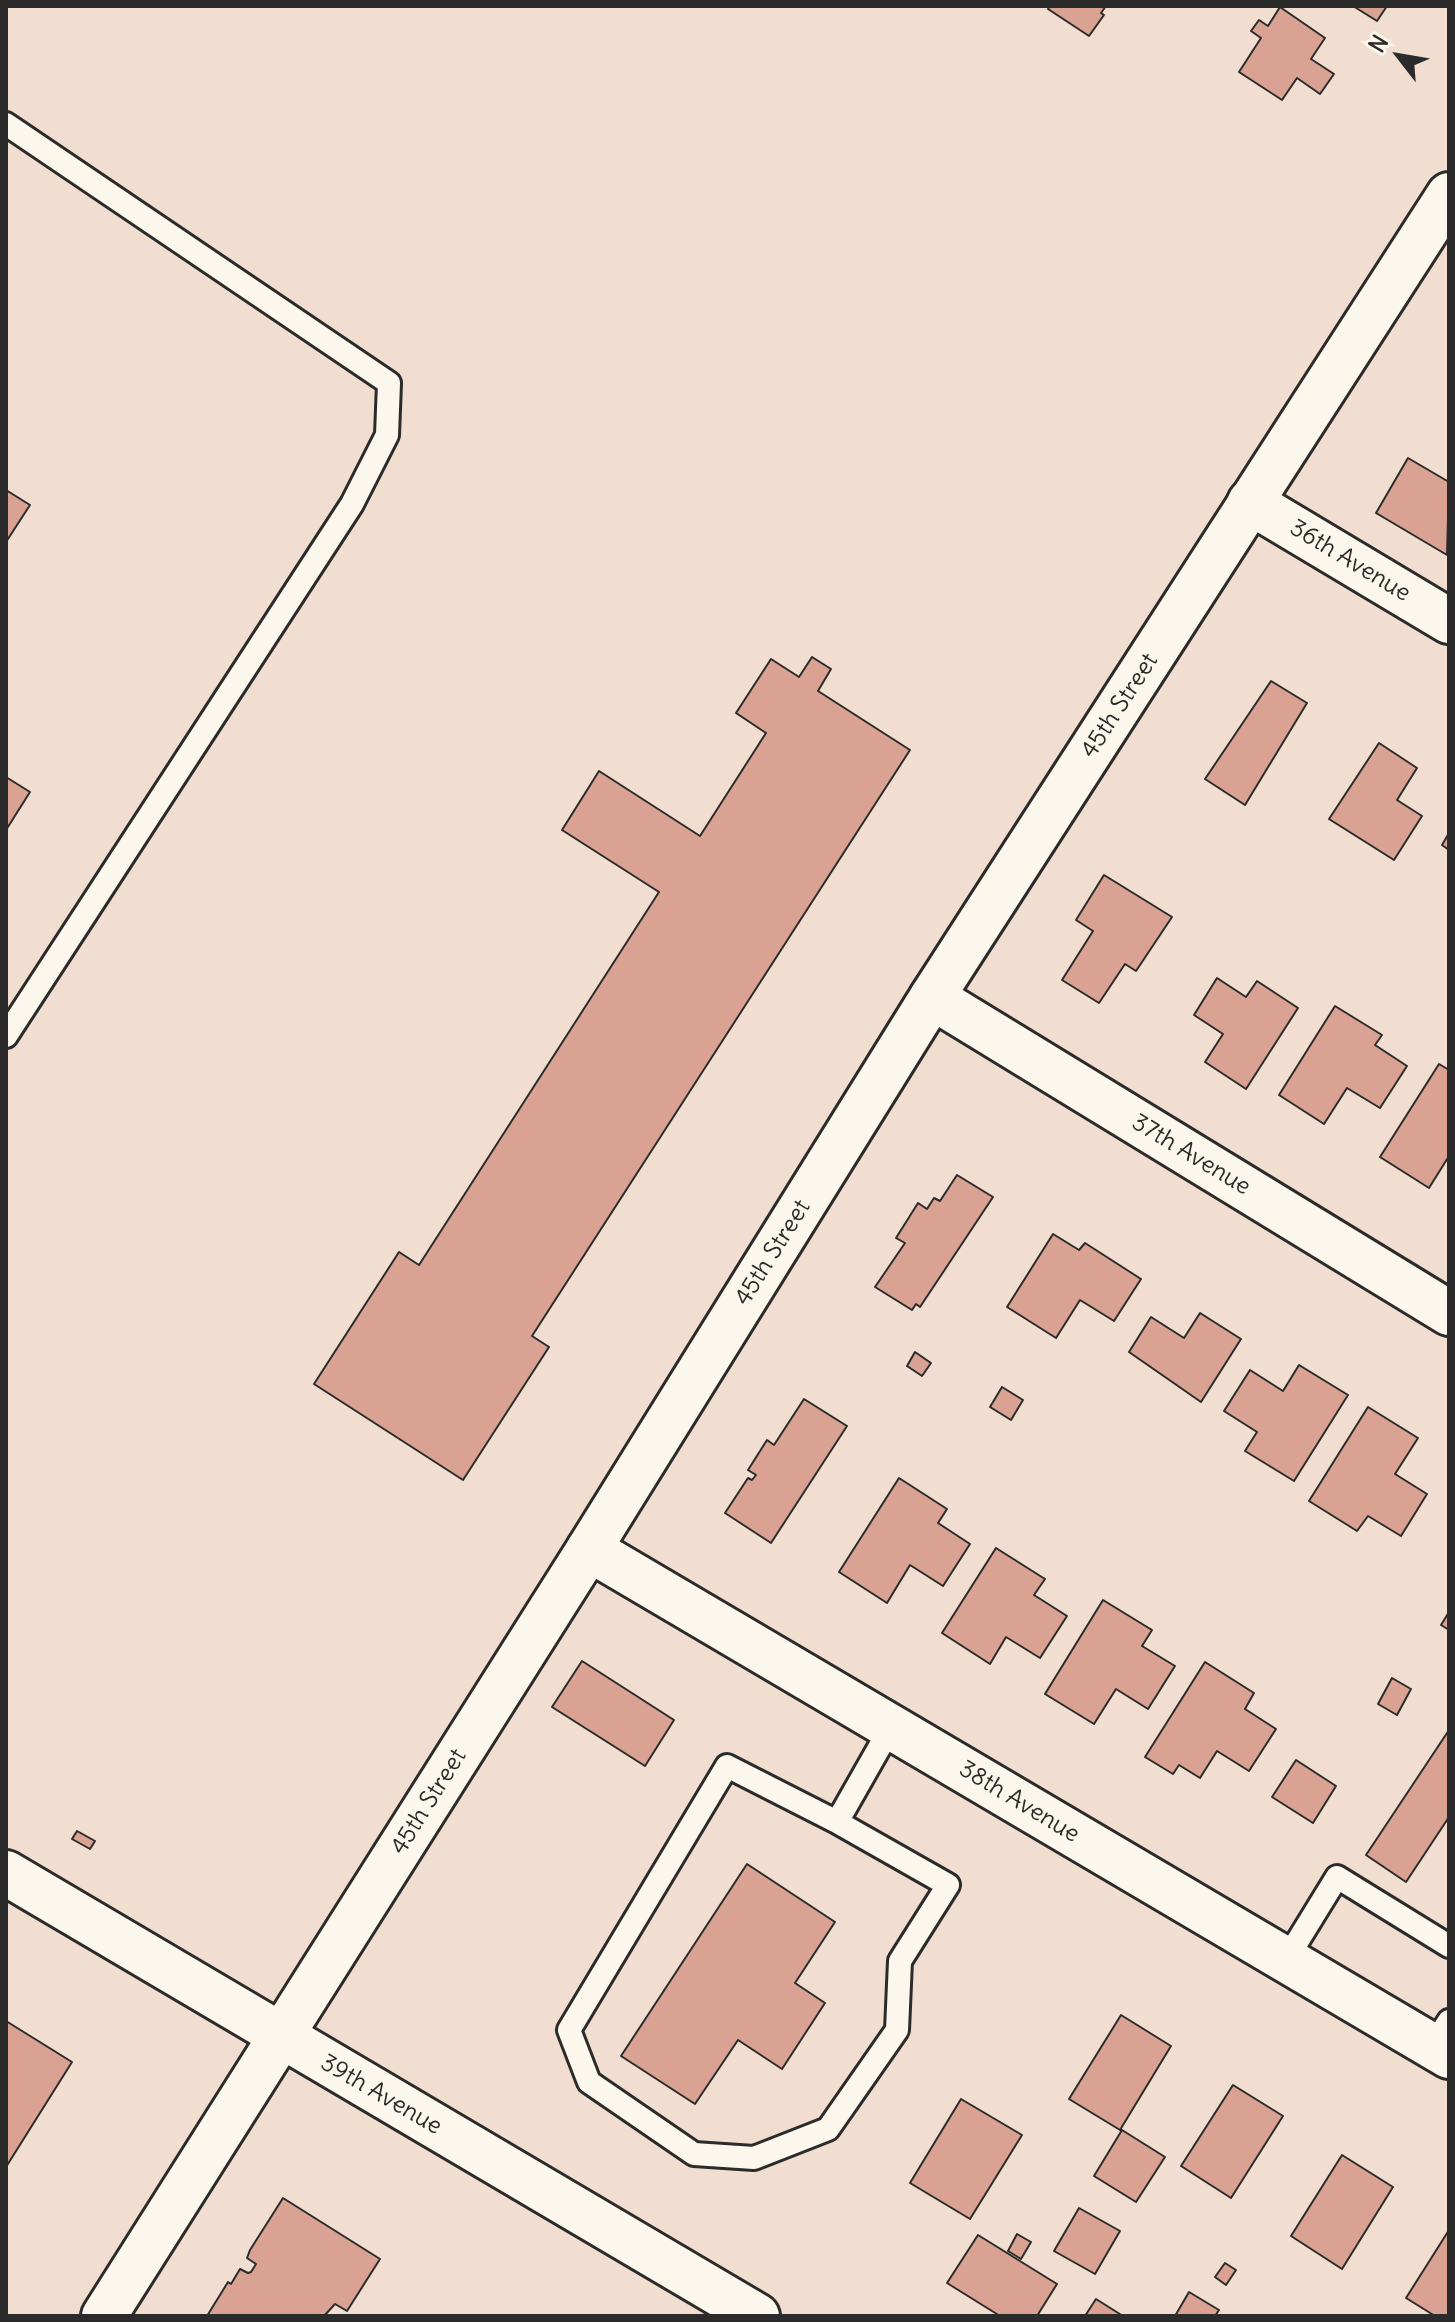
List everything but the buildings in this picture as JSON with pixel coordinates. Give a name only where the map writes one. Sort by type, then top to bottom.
[{"type":"street","name":"45th Street","points":[[107,2315],[932,997],[1449,195]]},
{"type":"street","name":"36th Avenue","points":[[1250,502],[1449,621]]},
{"type":"street","name":"37th Avenue","points":[[932,997],[1449,1313]]},
{"type":"street","name":"38th Avenue","points":[[589,1549],[1286,1960],[1444,2041]]},
{"type":"street","name":"39th Avenue","points":[[6,1873],[757,2316]]},
{"type":"lane","points":[[6,124],[389,383],[387,435],[352,504],[6,1036]]},
{"type":"lane","points":[[837,1822],[891,1727]]},
{"type":"lane","points":[[727,1766],[837,1822],[948,1885],[900,1961],[897,2030],[828,2129],[754,2158],[694,2154],[589,2082],[569,2030],[727,1766]]},
{"type":"lane","points":[[1286,1960],[1337,1877],[1449,1946]]}]
